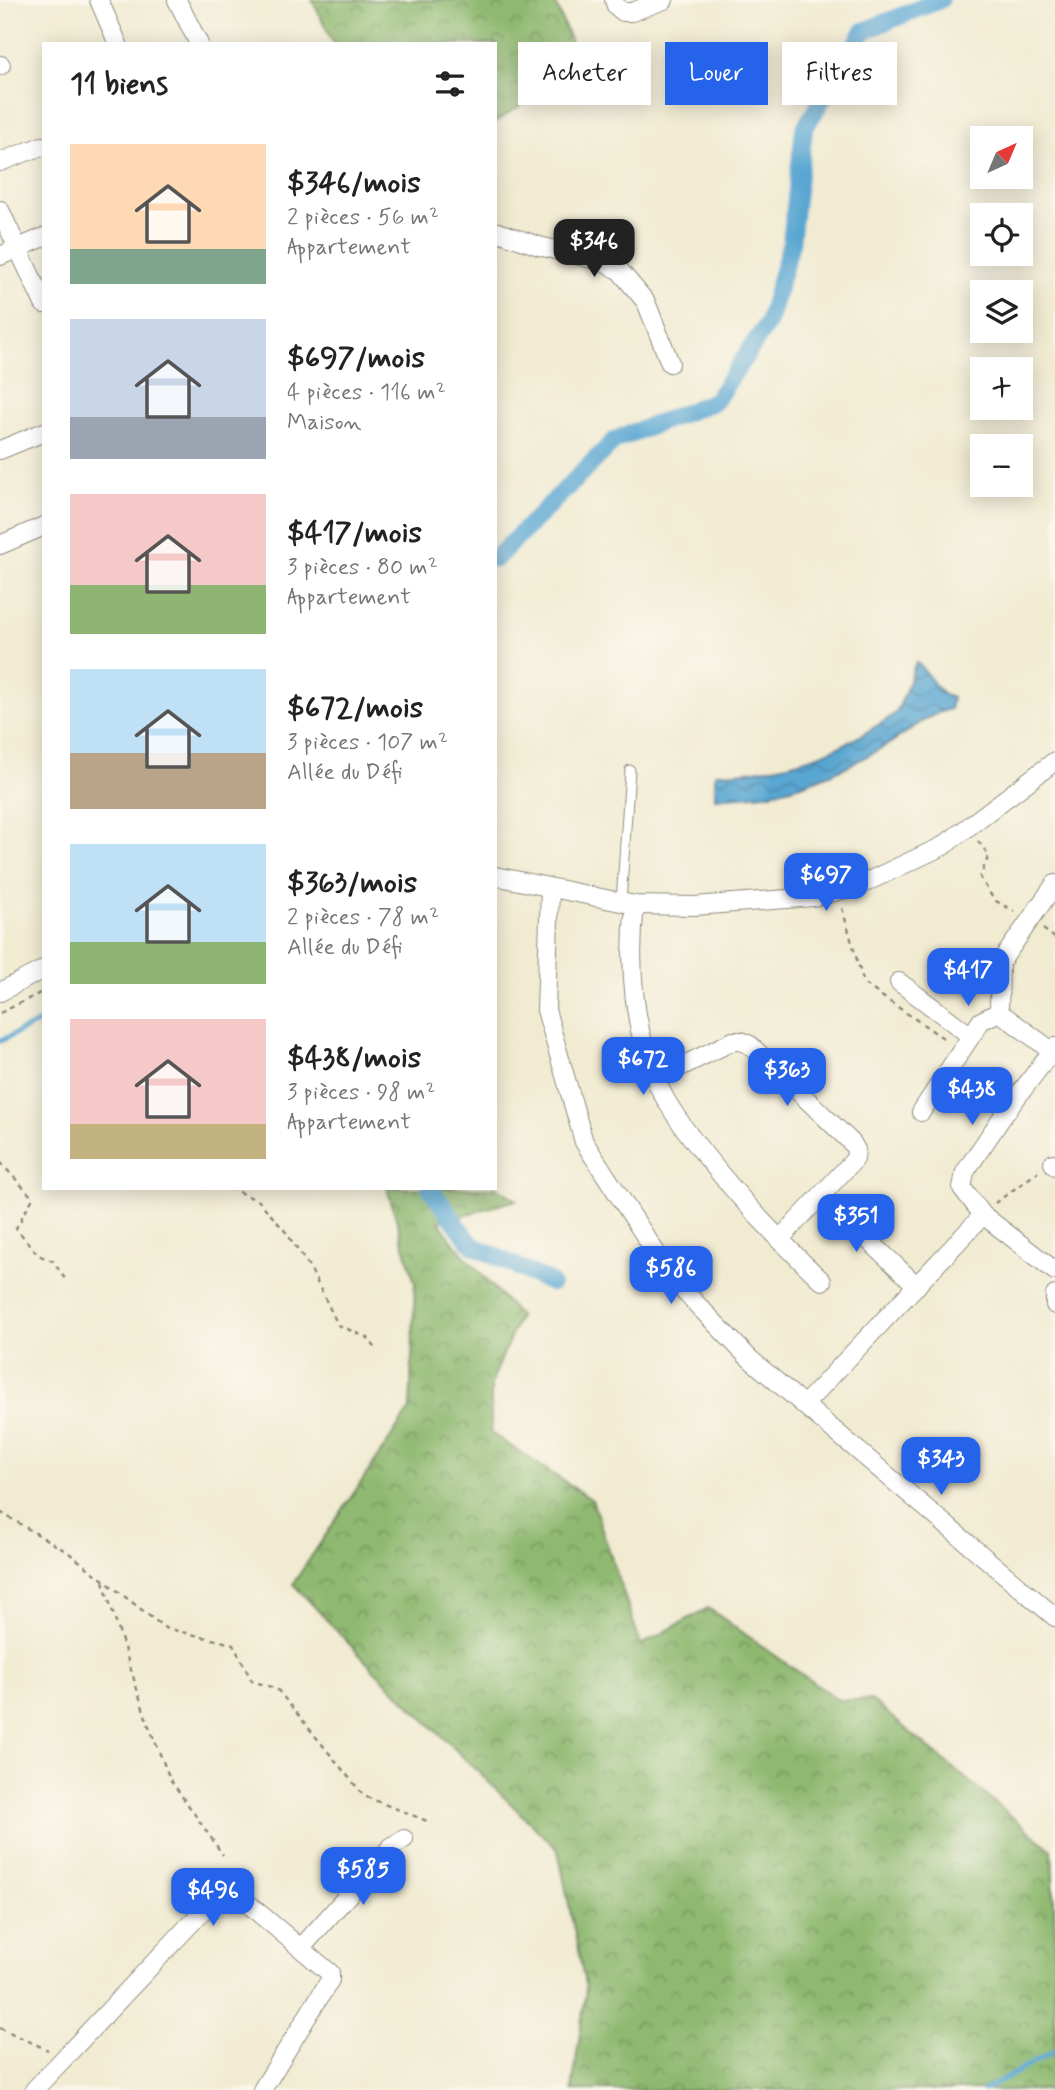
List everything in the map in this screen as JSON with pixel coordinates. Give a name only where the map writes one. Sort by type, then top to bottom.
[{"type":"street","points":[[99,0],[117,42]]},
{"type":"street","points":[[177,0],[198,42]]},
{"type":"street","points":[[614,0],[623,12],[632,12],[664,0]]},
{"type":"street","points":[[0,162],[42,146]]},
{"type":"street","points":[[0,210],[42,300]]},
{"type":"street","points":[[497,232],[539,246],[605,262],[620,271],[646,302],[670,363]]},
{"type":"street","points":[[0,256],[42,238]]},
{"type":"street","points":[[0,450],[42,433]]},
{"type":"street","points":[[0,545],[42,527]]},
{"type":"street","points":[[497,876],[628,903],[694,906],[813,897],[858,886],[943,846],[1055,761]]},
{"type":"street","points":[[999,1012],[1000,963],[1055,884]]},
{"type":"street","points":[[550,888],[546,1010],[584,1142],[675,1282],[749,1358],[1055,1617]]},
{"type":"street","points":[[628,903],[631,967],[643,1044],[656,1079],[680,1123],[721,1176],[779,1240],[822,1281]]},
{"type":"street","points":[[0,992],[42,970]]},
{"type":"street","points":[[898,982],[971,1036]]},
{"type":"street","points":[[921,1112],[981,1021],[999,1012]]},
{"type":"street","points":[[999,1012],[1053,1049],[965,1172],[962,1188],[983,1215],[1055,1270]]},
{"type":"street","points":[[656,1079],[733,1041],[741,1041],[750,1045],[852,1143],[856,1150],[856,1159],[779,1240]]},
{"type":"street","points":[[822,1196],[917,1286]]},
{"type":"street","points":[[804,1405],[983,1215]]},
{"type":"street","points":[[1055,1295],[1055,1305]]},
{"type":"street","points":[[301,1948],[391,1847],[404,1839]]},
{"type":"street","points":[[34,2090],[212,1901],[230,1897],[247,1903],[330,1973],[330,1980],[262,2090]]},
{"type":"lane","points":[[628,903],[630,770]]},
{"type":"path","points":[[968,827],[989,855],[980,877],[994,900],[1031,919],[1055,938]]},
{"type":"path","points":[[0,1013],[42,992]]},
{"type":"path","points":[[0,1162],[33,1198],[16,1228],[38,1255],[54,1261],[65,1279]]},
{"type":"path","points":[[983,1215],[1000,1198],[1054,1165]]},
{"type":"path","points":[[234,1190],[259,1201],[285,1231],[310,1268],[338,1325],[368,1338],[377,1350]]},
{"type":"path","points":[[0,1512],[69,1553],[165,1628],[233,1644],[252,1681],[277,1689],[364,1796],[432,1823]]},
{"type":"path","points":[[103,1581],[148,1724],[170,1779],[223,1855]]},
{"type":"path","points":[[0,2028],[64,2057]]},
{"type":"green space","points":[[312,0],[554,0],[571,42],[518,42],[518,105],[522,105],[497,121],[497,42],[333,42]]},
{"type":"green space","points":[[497,1187],[517,1200],[439,1222],[455,1245],[519,1316],[491,1384],[491,1433],[592,1500],[641,1645],[708,1608],[838,1700],[871,1700],[1052,1850],[1055,2090],[572,2090],[586,1989],[558,1850],[370,1666],[293,1584],[410,1409],[415,1283],[388,1190],[497,1190]]},
{"type":"water","points":[[916,662],[941,692],[952,698],[950,709],[923,721],[867,756],[809,782],[764,794],[715,798],[715,773],[758,770],[800,761],[841,746],[888,719],[899,707]]},
{"type":"waterway","points":[[497,557],[615,440],[715,401],[768,323],[791,243],[804,129],[864,31],[940,0]]},
{"type":"waterway","points":[[0,1041],[42,1021]]},
{"type":"waterway","points":[[431,1190],[472,1245],[551,1283]]},
{"type":"waterway","points":[[984,2090],[1055,2051]]}]
